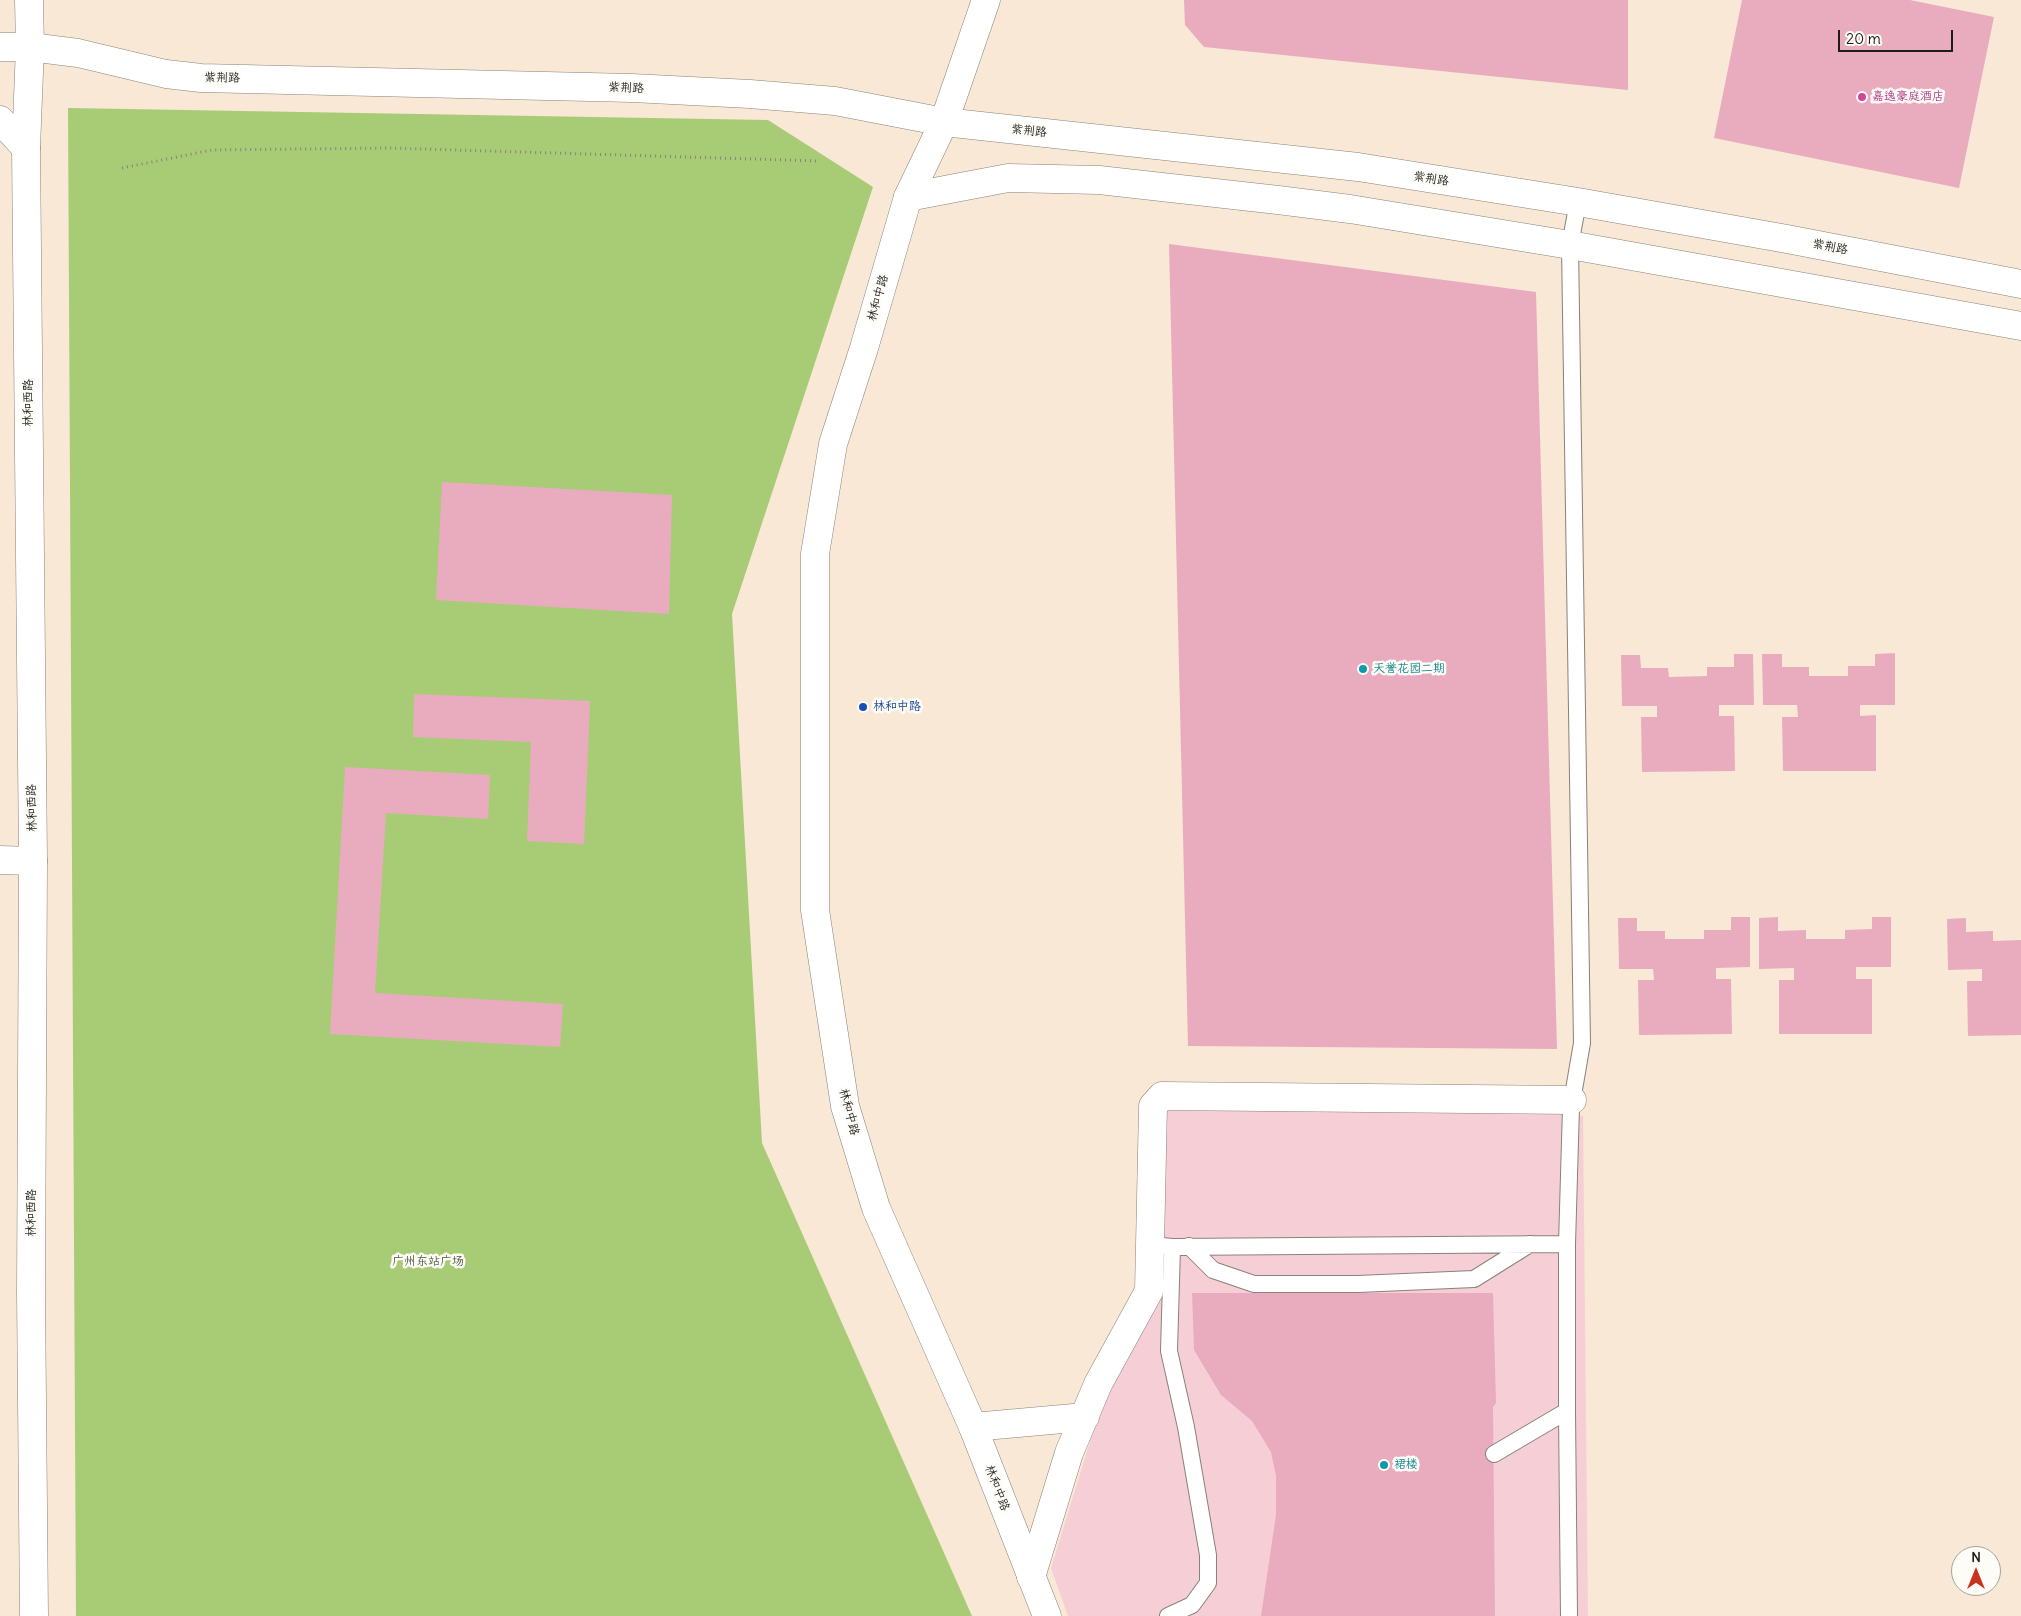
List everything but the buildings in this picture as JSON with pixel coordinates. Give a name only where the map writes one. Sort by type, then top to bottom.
[{"type":"main road","name":"林和西路","points":[[30,0],[26,148],[33,861],[31,1293],[34,1616]]},
{"type":"main road","name":"林和中路","points":[[986,0],[944,122],[908,197],[864,348],[833,444],[815,554],[815,910],[845,1106],[876,1208],[974,1427],[1047,1616]]},
{"type":"main road","name":"紫荆路","points":[[0,47],[30,47],[78,53],[166,74],[201,78],[443,82],[750,94],[835,101],[944,122],[1358,167],[1578,202],[2021,284]]},
{"type":"main road","points":[[0,120],[26,148]]},
{"type":"main road","points":[[908,197],[1008,178],[1099,180],[1350,209],[1570,245],[2021,326]]},
{"type":"main road","points":[[0,860],[33,861]]},
{"type":"main road","points":[[1030,1576],[1069,1453],[1098,1384],[1149,1291],[1161,1246],[1153,1106],[1162,1096],[1572,1100]]},
{"type":"main road","points":[[974,1427],[1085,1417]]},
{"type":"lane","points":[[1569,1616],[1567,1244],[1572,1100],[1582,1043],[1570,245],[1578,202]]},
{"type":"lane","points":[[1190,1246],[1213,1270],[1254,1284],[1358,1284],[1474,1279],[1531,1244]]},
{"type":"lane","points":[[1168,1616],[1192,1605],[1208,1583],[1208,1555],[1186,1427],[1169,1351],[1161,1246],[1567,1244]]},
{"type":"lane","points":[[1494,1454],[1567,1411]]},
{"type":"path","points":[[122,168],[212,150],[389,148],[819,161]]},
{"type":"shaded area","points":[[1162,1107],[1561,1113],[1583,1116],[1588,1616],[1068,1616],[1051,1568],[1104,1396],[1164,1282]]},
{"type":"green space","name":"广州东站广场","points":[[68,108],[768,120],[873,187],[732,614],[762,1143],[972,1616],[76,1616]]},
{"type":"place","name":"嘉逸豪庭酒店","points":[[1862,97]]},
{"type":"place","name":"天誉花园二期","points":[[1363,669]]},
{"type":"place","name":"林和中路","points":[[863,707]]},
{"type":"place","name":"裙楼","points":[[1384,1465]]}]
